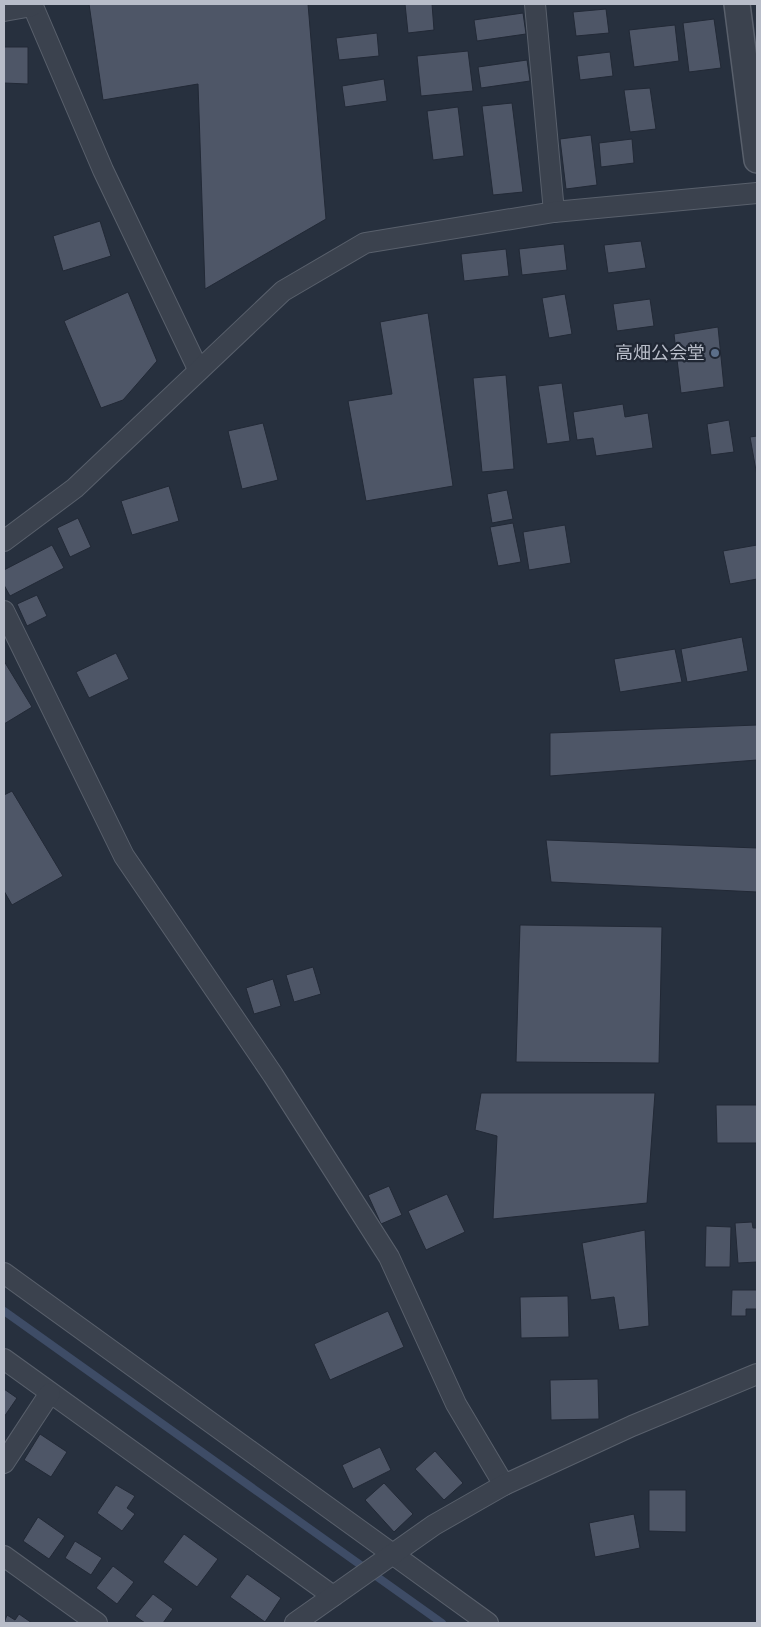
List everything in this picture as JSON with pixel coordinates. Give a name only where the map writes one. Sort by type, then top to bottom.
[{"type":"street","points":[[535,4],[554,212]]},
{"type":"street","points":[[737,4],[757,160]]},
{"type":"street","points":[[4,11],[32,5],[103,170],[198,369]]},
{"type":"street","points":[[4,541],[75,488],[198,369],[283,291],[365,243],[554,212],[757,193]]},
{"type":"street","points":[[4,611],[124,856],[273,1075],[389,1257],[456,1404],[504,1485]]},
{"type":"street","points":[[4,1273],[390,1557],[488,1623]]},
{"type":"street","points":[[4,1359],[340,1591]]},
{"type":"street","points":[[295,1623],[434,1525],[504,1485],[632,1426],[757,1374]]},
{"type":"street","points":[[4,1463],[50,1392]]},
{"type":"street","points":[[4,1556],[97,1623]]},
{"type":"building","points":[[89,4],[308,4],[326,219],[205,289],[198,84],[103,100]]},
{"type":"building","points":[[405,4],[432,4],[434,30],[408,33]]},
{"type":"building","points":[[606,9],[609,33],[576,36],[573,12]]},
{"type":"building","points":[[523,13],[526,34],[477,41],[474,20]]},
{"type":"building","points":[[714,19],[721,68],[689,72],[683,23]]},
{"type":"building","points":[[675,25],[679,61],[634,67],[629,30]]},
{"type":"building","points":[[377,33],[379,56],[339,60],[336,38]]},
{"type":"building","points":[[4,47],[28,47],[28,84],[4,83]]},
{"type":"building","points":[[468,51],[473,91],[421,96],[417,56]]},
{"type":"building","points":[[610,52],[613,76],[580,80],[577,56]]},
{"type":"building","points":[[527,60],[530,81],[481,88],[478,67]]},
{"type":"building","points":[[384,79],[387,101],[345,107],[342,86]]},
{"type":"building","points":[[650,88],[656,129],[630,132],[624,90]]},
{"type":"building","points":[[512,103],[523,192],[493,195],[482,106]]},
{"type":"building","points":[[458,107],[464,156],[433,160],[427,111]]},
{"type":"building","points":[[591,135],[597,185],[566,189],[560,139]]},
{"type":"building","points":[[632,139],[634,163],[601,167],[599,143]]},
{"type":"building","points":[[100,221],[111,256],[63,271],[53,236]]},
{"type":"building","points":[[641,241],[646,268],[608,273],[604,245]]},
{"type":"building","points":[[564,244],[567,270],[522,275],[519,249]]},
{"type":"building","points":[[506,249],[509,276],[464,281],[461,254]]},
{"type":"building","points":[[128,292],[157,361],[123,400],[101,408],[64,321]]},
{"type":"building","points":[[565,294],[572,334],[549,338],[542,298]]},
{"type":"building","points":[[650,299],[654,326],[617,331],[613,304]]},
{"type":"building","points":[[428,313],[453,486],[366,501],[348,401],[392,394],[380,322]]},
{"type":"building","points":[[718,327],[724,387],[681,393],[674,334]]},
{"type":"building","points":[[506,375],[514,469],[482,472],[473,378]]},
{"type":"building","points":[[562,383],[570,441],[547,444],[538,386]]},
{"type":"building","points":[[623,404],[625,417],[648,413],[653,448],[596,456],[593,438],[577,440],[573,412]]},
{"type":"building","points":[[729,420],[734,452],[711,455],[707,424]]},
{"type":"building","points":[[263,423],[278,480],[242,489],[228,431]]},
{"type":"building","points":[[757,436],[757,476],[750,437]]},
{"type":"building","points":[[169,486],[179,521],[132,535],[121,501]]},
{"type":"building","points":[[507,490],[513,519],[492,523],[487,494]]},
{"type":"building","points":[[78,518],[91,547],[70,557],[57,528]]},
{"type":"building","points":[[513,523],[521,562],[498,566],[490,527]]},
{"type":"building","points":[[565,525],[571,563],[529,570],[523,532]]},
{"type":"building","points":[[52,545],[64,568],[10,596],[4,585],[4,570]]},
{"type":"building","points":[[757,545],[757,579],[730,584],[723,551]]},
{"type":"building","points":[[37,595],[47,616],[27,626],[17,604]]},
{"type":"building","points":[[742,637],[748,671],[687,682],[681,649]]},
{"type":"building","points":[[675,649],[682,682],[620,692],[614,659]]},
{"type":"building","points":[[116,653],[129,679],[89,698],[76,672]]},
{"type":"building","points":[[4,661],[32,707],[4,724]]},
{"type":"building","points":[[757,725],[757,760],[550,776],[550,733]]},
{"type":"building","points":[[12,791],[63,876],[12,905],[4,891],[4,795]]},
{"type":"building","points":[[546,840],[757,848],[757,892],[551,882]]},
{"type":"building","points":[[520,925],[662,927],[659,1063],[516,1062]]},
{"type":"building","points":[[313,967],[321,994],[294,1002],[286,975]]},
{"type":"building","points":[[273,979],[281,1006],[254,1014],[246,988]]},
{"type":"building","points":[[481,1093],[655,1093],[647,1203],[493,1219],[497,1136],[475,1130]]},
{"type":"building","points":[[716,1105],[757,1105],[757,1143],[717,1143]]},
{"type":"building","points":[[389,1186],[402,1215],[381,1224],[368,1195]]},
{"type":"building","points":[[447,1194],[465,1232],[426,1250],[408,1211]]},
{"type":"building","points":[[752,1222],[753,1228],[757,1228],[757,1262],[738,1263],[735,1223]]},
{"type":"building","points":[[706,1226],[731,1227],[730,1267],[705,1267]]},
{"type":"building","points":[[645,1230],[649,1326],[619,1330],[614,1297],[591,1300],[582,1243]]},
{"type":"building","points":[[732,1290],[757,1290],[757,1309],[746,1309],[746,1316],[731,1316]]},
{"type":"building","points":[[568,1296],[569,1337],[521,1338],[520,1297]]},
{"type":"building","points":[[388,1311],[404,1347],[330,1380],[314,1344]]},
{"type":"building","points":[[598,1379],[599,1419],[551,1420],[550,1380]]},
{"type":"building","points":[[4,1389],[17,1398],[4,1417]]},
{"type":"building","points":[[40,1434],[67,1452],[51,1477],[24,1460]]},
{"type":"building","points":[[380,1447],[391,1470],[353,1489],[342,1465]]},
{"type":"building","points":[[435,1451],[463,1483],[444,1500],[415,1469]]},
{"type":"building","points":[[384,1483],[413,1514],[394,1532],[365,1500]]},
{"type":"building","points":[[116,1485],[135,1496],[127,1508],[135,1514],[122,1531],[97,1513]]},
{"type":"building","points":[[649,1490],[686,1490],[686,1532],[649,1531]]},
{"type":"building","points":[[634,1514],[640,1548],[595,1557],[589,1523]]},
{"type":"building","points":[[38,1517],[65,1536],[49,1559],[23,1541]]},
{"type":"building","points":[[184,1534],[218,1559],[197,1587],[163,1562]]},
{"type":"building","points":[[75,1541],[102,1558],[91,1575],[65,1558]]},
{"type":"building","points":[[113,1566],[134,1582],[117,1604],[96,1588]]},
{"type":"building","points":[[247,1574],[281,1598],[265,1622],[230,1597]]},
{"type":"building","points":[[153,1594],[173,1609],[163,1623],[145,1623],[135,1616]]},
{"type":"building","points":[[19,1614],[32,1623],[4,1623],[7,1615],[15,1620]]},
{"type":"waterway","points":[[4,1311],[442,1623]]},
{"type":"place","name":"高畑公会堂","points":[[715,353]]}]
